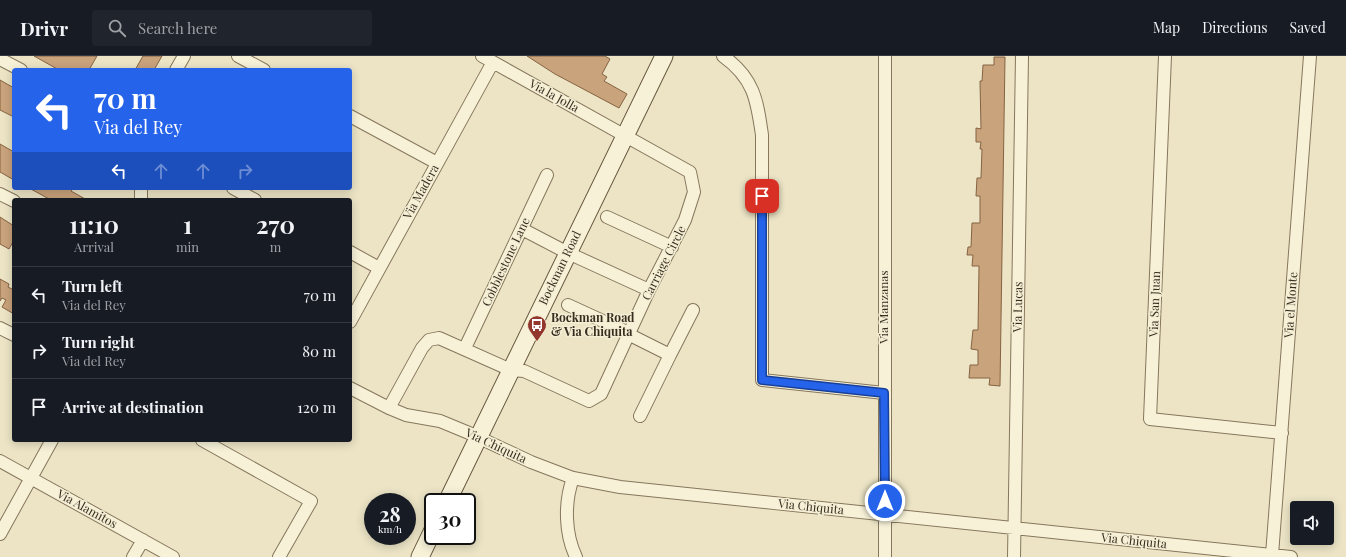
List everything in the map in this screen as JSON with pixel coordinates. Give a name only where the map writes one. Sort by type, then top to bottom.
[{"type":"street","points":[[177,68],[184,56]]},
{"type":"street","points":[[238,56],[260,68]]},
{"type":"street","name":"Via la Jolla","points":[[482,56],[626,135]]},
{"type":"street","name":"Bockman Road","points":[[451,493],[664,56]]},
{"type":"street","points":[[723,56],[735,64],[748,82],[756,99],[762,135],[762,380],[884,393]]},
{"type":"street","name":"Via Manzanas","points":[[885,56],[885,557]]},
{"type":"street","name":"Via Lucas","points":[[1014,557],[1022,56]]},
{"type":"street","name":"Via San Juan","points":[[1165,56],[1150,419],[1282,433]]},
{"type":"street","name":"Via el Monte","points":[[1272,555],[1310,56]]},
{"type":"street","points":[[0,59],[17,68]]},
{"type":"street","name":"Via Madera","points":[[352,318],[493,62]]},
{"type":"street","points":[[352,117],[437,164]]},
{"type":"street","name":"Carriage Circle","points":[[511,370],[524,371],[589,401],[601,394],[649,290],[685,220],[694,192],[690,172],[626,135]]},
{"type":"street","name":"Cobblestone Lane","points":[[465,348],[547,175]]},
{"type":"street","points":[[237,190],[251,198]]},
{"type":"street","points":[[0,194],[12,200]]},
{"type":"street","points":[[607,217],[672,247]]},
{"type":"street","points":[[522,229],[568,253],[649,290]]},
{"type":"street","points":[[352,253],[379,268]]},
{"type":"street","points":[[568,305],[670,355]]},
{"type":"street","points":[[640,416],[693,310]]},
{"type":"street","points":[[0,328],[12,334]]},
{"type":"street","points":[[389,408],[422,348],[429,340],[439,338],[465,348],[511,370]]},
{"type":"street","name":"Via Chiquita","points":[[352,389],[406,416],[440,421],[479,437],[531,462],[573,478],[620,487],[1291,557]]},
{"type":"street","points":[[0,534],[51,442]]},
{"type":"street","points":[[206,442],[311,501],[279,557]]},
{"type":"street","name":"Via Alamitos","points":[[0,461],[173,557]]},
{"type":"street","points":[[573,478],[569,489],[567,520],[572,548],[576,557]]},
{"type":"street","points":[[133,557],[143,540]]},
{"type":"street","points":[[420,557],[426,545]]},
{"type":"building","points":[[34,56],[97,56],[90,68],[55,68]]},
{"type":"building","points":[[143,56],[162,56],[155,68],[136,68]]},
{"type":"building","points":[[527,56],[605,56],[610,59],[602,74],[607,77],[604,81],[627,94],[619,108],[555,74]]},
{"type":"building","points":[[994,57],[1005,57],[1000,386],[989,385],[990,378],[969,378],[970,365],[978,365],[978,350],[971,349],[973,330],[978,330],[979,266],[972,266],[973,255],[967,255],[968,247],[971,247],[972,223],[980,223],[980,196],[976,196],[977,178],[981,178],[982,149],[980,149],[981,142],[976,142],[976,128],[981,129],[980,81],[982,81],[983,65],[994,65]]},
{"type":"building","points":[[0,80],[12,87],[12,116],[0,110]]},
{"type":"building","points":[[0,144],[12,151],[12,179],[0,172]]},
{"type":"building","points":[[33,190],[72,190],[71,191],[83,198],[47,198]]},
{"type":"building","points":[[0,217],[12,225],[12,244],[9,249],[0,244]]},
{"type":"building","points":[[0,279],[9,284],[8,287],[12,289],[12,313],[2,307],[6,300],[2,298],[0,301]]},
{"type":"place","name":"Bockman Road & Via Chiquita","points":[[537,342]]},
{"type":"route","points":[[762,196],[762,380],[884,393],[885,501]]}]
